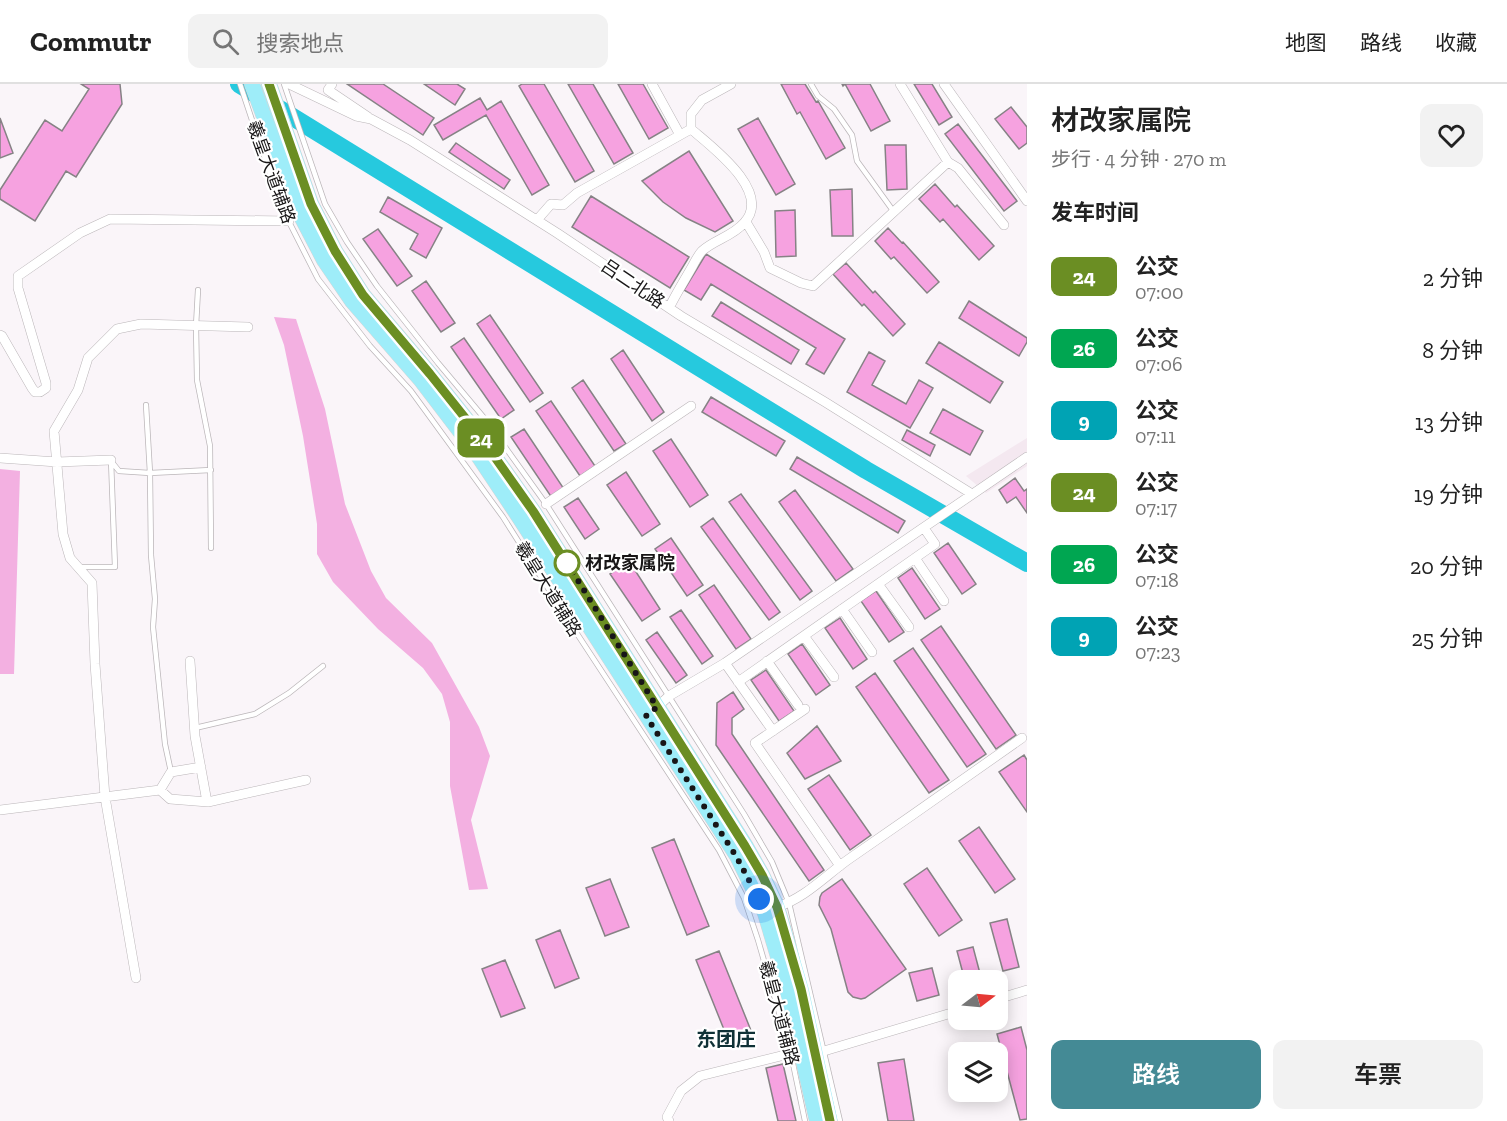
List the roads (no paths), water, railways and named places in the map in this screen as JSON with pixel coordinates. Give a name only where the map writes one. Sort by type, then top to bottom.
[{"type":"main road","points":[[269,84],[311,204],[335,251],[363,295],[482,439],[533,511],[736,856],[765,913],[830,1121]]},
{"type":"main road","points":[[248,90],[260,107],[299,212],[324,260],[352,301],[420,379],[475,451],[783,905],[801,989],[817,1121]]},
{"type":"street","points":[[332,84],[328,90],[371,119]]},
{"type":"street","points":[[652,84],[680,135]]},
{"type":"street","points":[[691,129],[691,114],[702,100],[731,84]]},
{"type":"street","points":[[900,84],[948,162],[958,168],[1004,225]]},
{"type":"street","points":[[944,84],[1027,201]]},
{"type":"street","name":"吕二北路","points":[[286,86],[356,116],[371,119],[410,140],[537,220],[669,308],[825,402],[969,496]]},
{"type":"street","points":[[537,220],[551,204],[563,205],[577,193],[691,129]]},
{"type":"street","points":[[669,308],[701,252],[740,228],[751,213],[751,194],[747,186],[726,158],[691,129]]},
{"type":"street","points":[[746,222],[764,252],[770,268],[801,283],[813,286],[948,162]]},
{"type":"street","points":[[0,335],[33,390],[42,391],[46,388],[46,383],[18,288],[18,276],[80,232],[110,219],[288,221]]},
{"type":"street","points":[[136,978],[105,797],[95,664],[92,583],[70,558],[63,534],[54,431],[78,390],[88,358],[117,329],[141,324],[248,327]]},
{"type":"street","points":[[546,504],[691,406]]},
{"type":"street","points":[[652,712],[669,696],[725,663],[1027,457]]},
{"type":"street","points":[[0,458],[57,462],[111,460]]},
{"type":"street","points":[[738,682],[935,544],[924,528]]},
{"type":"street","points":[[915,558],[944,601]]},
{"type":"street","points":[[879,584],[909,627]]},
{"type":"street","points":[[842,609],[872,652]]},
{"type":"street","points":[[804,636],[834,677]]},
{"type":"street","points":[[190,661],[195,728],[207,802]]},
{"type":"street","points":[[767,662],[801,707],[755,743],[840,866]]},
{"type":"street","points":[[725,663],[773,731]]},
{"type":"street","points":[[783,905],[804,895],[840,866],[1022,738]]},
{"type":"street","points":[[160,790],[171,772],[201,767]]},
{"type":"street","points":[[0,810],[160,790],[170,799],[207,802],[306,780]]},
{"type":"street","points":[[1008,996],[1027,990]]},
{"type":"street","points":[[669,1121],[668,1117],[681,1091],[700,1076],[808,1053],[948,1014]]},
{"type":"lane","name":"羲皇大道辅路","points":[[240,84],[248,90],[280,204],[318,279],[370,346],[411,391],[503,517],[719,850],[744,898],[758,940],[840,1121]]},
{"type":"lane","points":[[811,84],[818,96],[834,110],[852,135],[857,161],[894,212]]},
{"type":"lane","points":[[286,86],[325,204],[347,242],[377,286],[485,419],[546,504],[744,814],[772,862],[783,905]]},
{"type":"lane","points":[[198,290],[197,380],[210,446],[211,548]]},
{"type":"lane","points":[[146,405],[151,555],[155,599],[153,627],[165,744],[171,772]]},
{"type":"lane","points":[[111,460],[118,471],[211,470]]},
{"type":"lane","points":[[78,567],[115,567],[111,460]]},
{"type":"lane","points":[[195,728],[255,714],[289,693],[323,666]]},
{"type":"lane","name":"羲皇大道辅路","points":[[805,1121],[808,1053]]},
{"type":"waterway","points":[[239,84],[866,470],[1027,563]]},
{"type":"place","name":"材改家属院","points":[[567,563]]},
{"type":"district","name":"东团庄","points":[[726,1039]]}]
